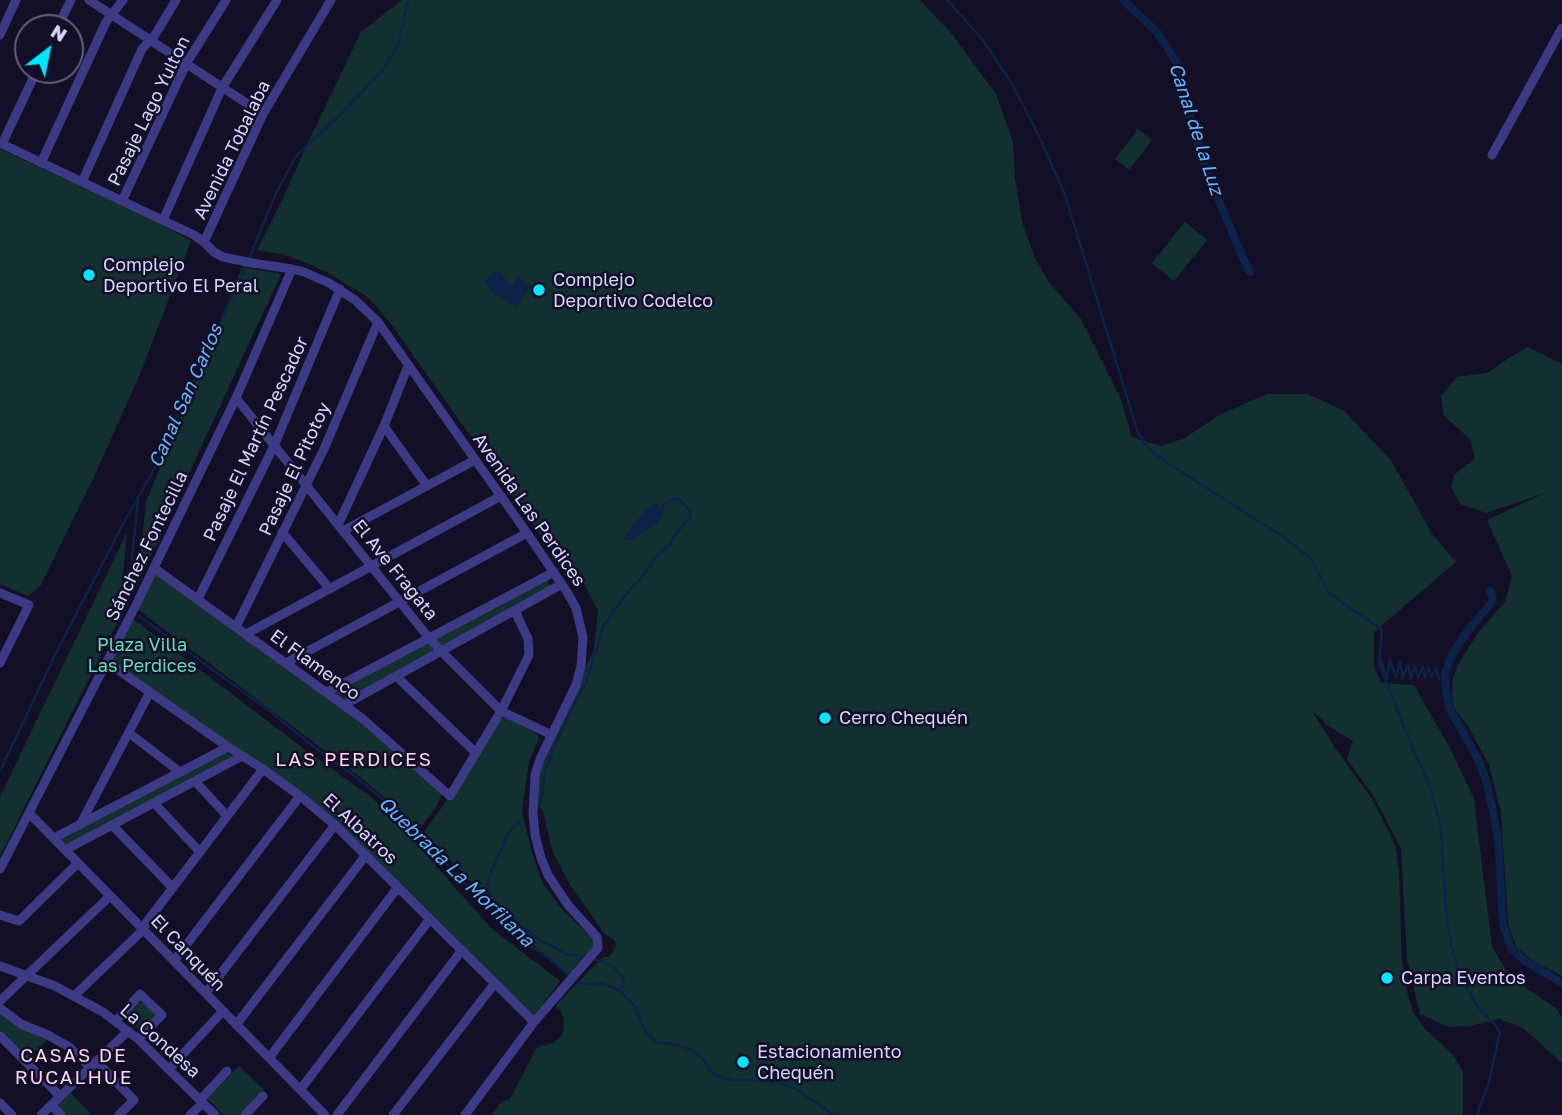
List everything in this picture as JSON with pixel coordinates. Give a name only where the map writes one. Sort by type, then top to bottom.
[{"type":"street","points":[[0,35],[16,0]]},
{"type":"street","points":[[89,0],[263,114]]},
{"type":"street","points":[[41,163],[106,22],[123,0]]},
{"type":"street","points":[[82,182],[143,46],[156,33],[176,0]]},
{"type":"street","name":"Pasaje Lago Yulton","points":[[122,201],[186,64],[226,0]]},
{"type":"street","points":[[163,220],[222,88],[277,0]]},
{"type":"street","name":"Avenida Tobalaba","points":[[204,242],[263,114],[331,0]]},
{"type":"street","points":[[1492,155],[1561,33]]},
{"type":"street","points":[[30,84],[1,144],[204,242]]},
{"type":"street","name":"Avenida Las Perdices","points":[[204,242],[223,257],[252,264],[292,268],[317,277],[340,289],[363,307],[378,322],[572,600],[583,637],[583,656],[576,685],[540,759],[535,775],[533,813],[535,835],[548,875],[568,905],[598,940],[597,951],[534,1022]]},
{"type":"street","name":"Sánchez Fontecilla","points":[[0,869],[154,568],[236,398],[292,268]]},
{"type":"street","name":"Pasaje El Martín Pescador","points":[[198,599],[274,446],[340,289]]},
{"type":"street","name":"Pasaje El Pitotoy","points":[[236,627],[328,440],[378,322]]},
{"type":"street","points":[[340,528],[408,366]]},
{"type":"street","name":"El Ave Fragata","points":[[236,398],[441,651],[501,711],[552,736]]},
{"type":"street","points":[[384,426],[427,486]]},
{"type":"street","points":[[340,528],[475,460]]},
{"type":"street","points":[[246,634],[501,496]]},
{"type":"street","points":[[282,532],[330,589]]},
{"type":"street","points":[[286,663],[527,533]]},
{"type":"street","name":"El Flamenco","points":[[154,568],[344,705],[379,732],[450,796],[476,752]]},
{"type":"street","points":[[327,692],[554,572]]},
{"type":"street","points":[[344,705],[562,584]]},
{"type":"street","points":[[0,593],[29,605],[0,663]]},
{"type":"street","points":[[396,676],[476,752],[501,711],[529,655],[528,639],[515,611]]},
{"type":"street","name":"El Albatros","points":[[107,662],[263,769],[335,825],[534,1022]]},
{"type":"street","points":[[80,825],[150,692]]},
{"type":"street","points":[[129,733],[180,772]]},
{"type":"street","points":[[54,838],[228,747]]},
{"type":"street","points":[[65,850],[242,755]]},
{"type":"street","points":[[75,995],[143,930],[263,769]]},
{"type":"street","points":[[195,781],[228,816]]},
{"type":"street","points":[[174,961],[300,796]]},
{"type":"street","points":[[153,803],[200,852]]},
{"type":"street","name":"El Canquén","points":[[29,813],[325,1115]]},
{"type":"street","points":[[112,825],[173,888]]},
{"type":"street","points":[[206,993],[335,825]]},
{"type":"street","points":[[236,1024],[366,855]]},
{"type":"street","points":[[0,915],[19,921],[78,863]]},
{"type":"street","points":[[269,1058],[398,887]]},
{"type":"street","points":[[0,1001],[110,896]]},
{"type":"street","points":[[300,1090],[430,919]]},
{"type":"street","points":[[337,1115],[462,950]]},
{"type":"street","name":"La Condesa","points":[[0,966],[55,985],[116,1021],[215,1115]]},
{"type":"street","points":[[393,1115],[495,983]]},
{"type":"street","points":[[116,1021],[140,994],[162,1015],[138,1039]]},
{"type":"street","points":[[0,1008],[21,1024],[69,1047],[134,1100],[119,1115]]},
{"type":"street","points":[[169,1069],[223,1011]]},
{"type":"street","points":[[465,1115],[534,1022]]},
{"type":"street","points":[[41,1115],[128,1031]]},
{"type":"street","points":[[0,1036],[60,1096]]},
{"type":"street","points":[[190,1115],[227,1071]]},
{"type":"street","points":[[245,1115],[263,1096]]},
{"type":"street","points":[[0,1102],[12,1115]]},
{"type":"street","points":[[51,1105],[61,1115]]},
{"type":"green space","points":[[402,0],[920,0],[951,33],[996,94],[1013,142],[1022,222],[1035,258],[1049,282],[1081,319],[1120,397],[1132,437],[1161,446],[1185,438],[1219,415],[1267,394],[1308,394],[1344,411],[1391,460],[1432,534],[1456,562],[1374,632],[1374,666],[1381,683],[1414,685],[1451,750],[1474,799],[1492,947],[1512,979],[1557,1009],[1562,1018],[1562,1063],[1523,1028],[1499,1019],[1470,1026],[1448,1027],[1420,1014],[1407,959],[1401,849],[1374,797],[1347,759],[1353,741],[1312,711],[1372,799],[1392,838],[1399,871],[1402,962],[1407,992],[1413,1012],[1423,1027],[1453,1055],[1463,1072],[1463,1115],[492,1115],[501,1102],[510,1099],[536,1049],[554,1043],[563,1034],[564,1018],[557,1004],[603,957],[608,957],[616,946],[615,941],[604,933],[570,885],[552,850],[543,811],[533,802],[539,773],[594,649],[598,610],[582,580],[562,565],[376,306],[366,296],[307,263],[285,255],[257,250],[361,32]]},
{"type":"green space","points":[[1138,129],[1152,140],[1129,170],[1115,159]]},
{"type":"green space","points":[[0,149],[158,222],[191,241],[140,374],[93,479],[41,585],[28,596],[0,584]]},
{"type":"green space","points":[[1185,222],[1207,240],[1174,281],[1152,263]]},
{"type":"green space","points":[[242,267],[281,274],[137,586],[146,502]]},
{"type":"green space","points":[[1528,347],[1562,364],[1562,976],[1535,962],[1516,947],[1508,923],[1501,812],[1489,765],[1468,726],[1454,708],[1452,697],[1453,679],[1458,664],[1478,633],[1505,602],[1512,576],[1487,520],[1545,493],[1486,513],[1460,504],[1451,487],[1454,475],[1475,458],[1470,439],[1444,416],[1441,396],[1457,377],[1487,373]]},
{"type":"green space","points":[[127,532],[119,619],[0,856],[0,797]]},
{"type":"green space","name":"Plaza Villa Las Perdices","points":[[155,573],[372,730],[443,793],[431,815],[418,830],[365,781],[140,611],[138,608]]},
{"type":"green space","points":[[545,578],[552,588],[344,703],[332,695]]},
{"type":"green space","name":"Plaza Villa Las Perdices","points":[[133,619],[371,797],[395,820],[491,928],[560,981],[533,1017],[345,830],[110,662]]},
{"type":"green space","points":[[507,718],[536,733],[539,738],[529,762],[522,811],[543,884],[561,908],[596,945],[571,976],[503,917],[424,832],[498,719]]},
{"type":"green space","points":[[223,751],[232,756],[67,845],[61,840]]},
{"type":"green space","points":[[138,1002],[144,1003],[157,1015],[143,1032],[123,1018]]},
{"type":"green space","points":[[0,1011],[48,1039],[28,1059],[0,1032]]},
{"type":"green space","points":[[239,1066],[264,1090],[239,1115],[223,1115],[207,1098]]},
{"type":"green space","points":[[70,1092],[92,1115],[63,1115],[56,1108]]},
{"type":"water","points":[[498,270],[511,287],[519,277],[531,286],[516,307],[497,294],[495,296],[484,281]]},
{"type":"water","points":[[657,504],[664,511],[657,523],[626,540],[625,535],[638,519],[651,505]]},
{"type":"waterway","name":"Canal San Carlos","points":[[249,259],[276,193],[296,156],[384,69],[398,45],[408,0]]},
{"type":"waterway","points":[[947,0],[983,40],[1012,84],[1065,195],[1138,433],[1150,450],[1166,462],[1285,538],[1311,559],[1329,593],[1382,630],[1379,663],[1431,790],[1441,829],[1446,912],[1459,974],[1477,1006],[1500,1032],[1488,1086],[1478,1115]]},
{"type":"waterway","name":"Canal de la Luz","points":[[1123,0],[1157,32],[1178,65],[1207,172],[1250,272]]},
{"type":"waterway","name":"Canal San Carlos","points":[[0,771],[57,651],[152,473],[246,265]]},
{"type":"waterway","name":"Quebrada La Morfilana","points":[[127,605],[138,500]]},
{"type":"waterway","points":[[540,805],[545,773],[556,742],[587,681],[604,625],[652,561],[671,543],[690,518],[691,512],[680,500],[665,503],[662,508]]},
{"type":"waterway","points":[[1490,591],[1493,597],[1491,603],[1453,653],[1445,673],[1446,690],[1450,710],[1477,757],[1487,783],[1498,837],[1503,924],[1511,948],[1525,961],[1562,983]]},
{"type":"waterway","name":"Quebrada La Morfilana","points":[[139,616],[271,712],[390,805],[518,937],[570,977]]},
{"type":"waterway","points":[[1381,660],[1387,679],[1390,660],[1396,677],[1400,662],[1403,678],[1408,664],[1411,678],[1415,666],[1418,678],[1423,667],[1425,678],[1429,668],[1431,677],[1436,668],[1439,679]]},
{"type":"waterway","points":[[518,822],[506,837],[490,874],[490,898],[537,938],[566,954],[585,958]]},
{"type":"waterway","points":[[592,959],[614,967],[625,981],[620,991]]},
{"type":"waterway","name":"Quebrada La Morfilana","points":[[578,982],[598,983],[620,991],[637,1010],[646,1032],[656,1042],[690,1049],[699,1055],[714,1074],[736,1080],[779,1082],[796,1089],[834,1115]]},
{"type":"place","name":"Complejo Deportivo El Peral","points":[[89,275]]},
{"type":"place","name":"Complejo Deportivo Codelco","points":[[539,290]]},
{"type":"place","name":"Cerro Chequén","points":[[825,718]]},
{"type":"place","name":"Carpa Eventos","points":[[1387,978]]},
{"type":"place","name":"Estacionamiento Chequén","points":[[743,1062]]},
{"type":"district","name":"LAS PERDICES","points":[[354,760]]},
{"type":"district","name":"CASAS DE RUCALHUE","points":[[74,1067]]}]
